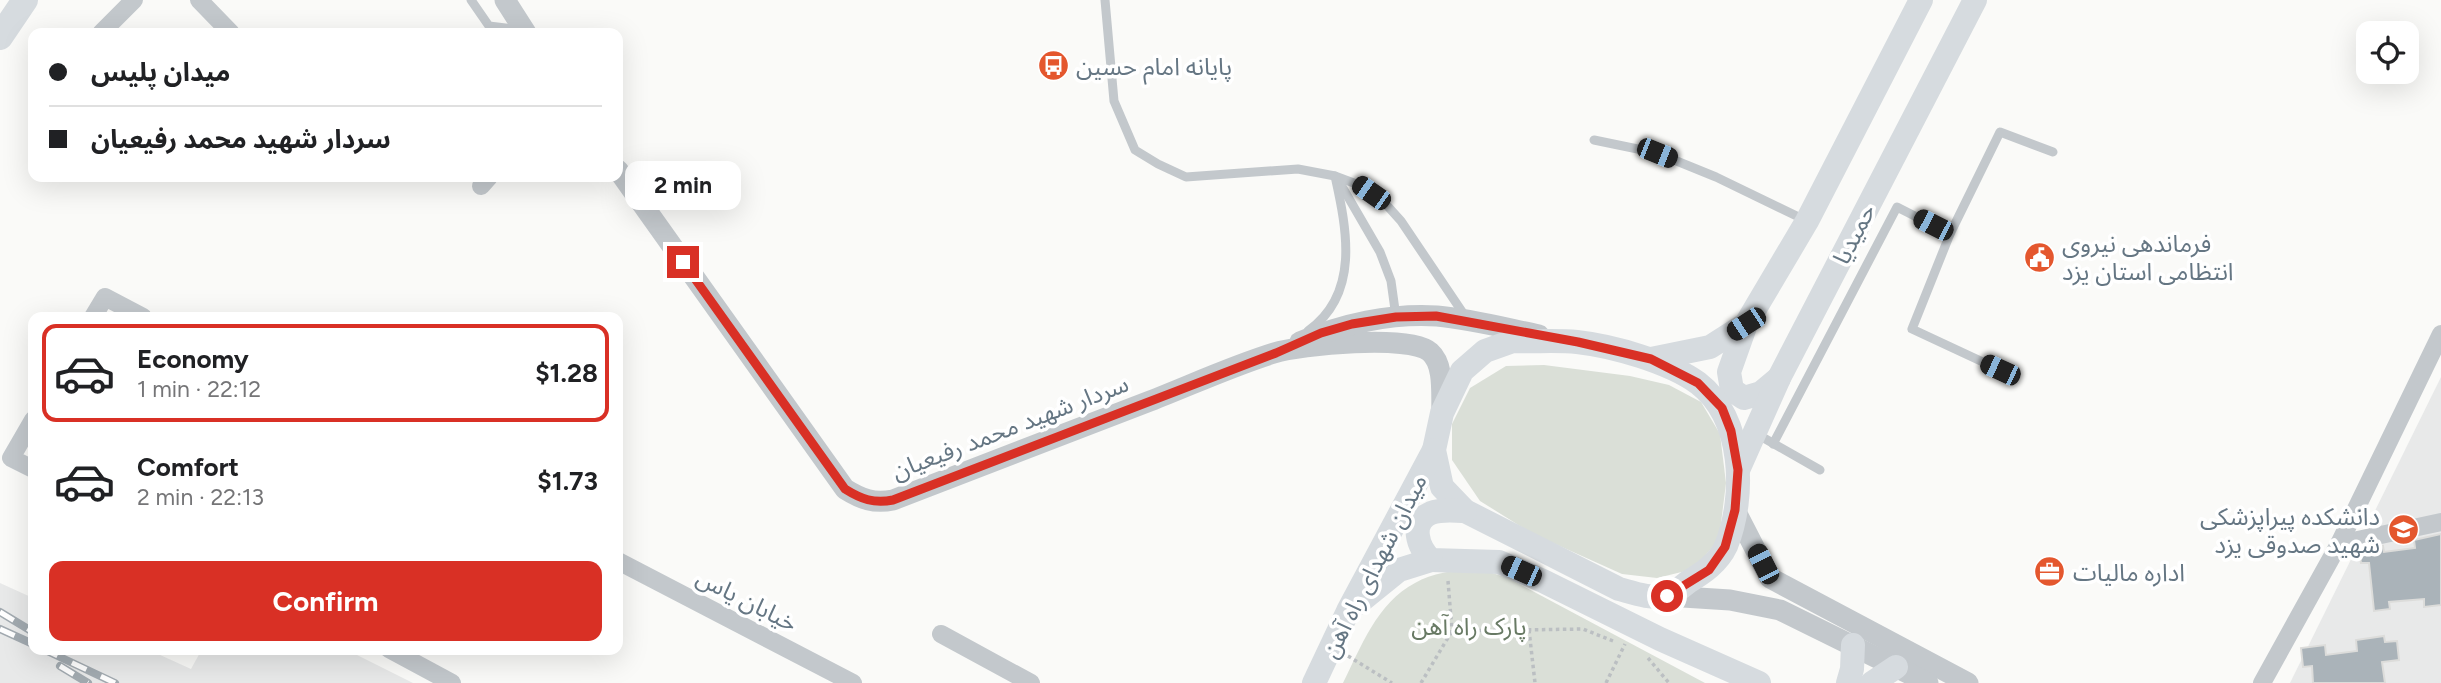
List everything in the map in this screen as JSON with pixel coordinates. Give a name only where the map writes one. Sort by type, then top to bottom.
[{"type":"main road","points":[[0,37],[25,0]]},
{"type":"main road","name":"حمیدیا","points":[[1651,359],[1710,347],[1746,324],[1807,221],[1920,0]]},
{"type":"main road","name":"حمیدیا","points":[[1738,470],[1763,438],[1779,378],[1976,0]]},
{"type":"main road","points":[[1746,324],[1729,372],[1731,390],[1744,398],[1761,393],[1779,378]]},
{"type":"main road","points":[[1513,341],[1578,342],[1651,359],[1698,383],[1722,408],[1731,431],[1738,470],[1735,510],[1725,547],[1709,570],[1667,596],[1645,596],[1619,589],[1465,511],[1442,487],[1434,450],[1442,413],[1462,371],[1485,351],[1513,341]]},
{"type":"main road","name":"میدان شهدای راه آهن","points":[[1314,683],[1348,611],[1434,450]]},
{"type":"main road","points":[[1438,560],[1419,546],[1419,525],[1427,514],[1465,511]]},
{"type":"main road","points":[[1348,611],[1399,570],[1438,560],[1499,562],[1543,581],[1629,636],[1759,683]]},
{"type":"main road","points":[[1848,683],[1852,669],[1853,645]]},
{"type":"main road","points":[[1872,683],[1896,667]]},
{"type":"street","points":[[106,28],[134,0]]},
{"type":"street","points":[[505,0],[522,28]]},
{"type":"street","points":[[206,2],[227,28]]},
{"type":"street","name":"سردار شهید محمد رفیعیان","points":[[623,177],[845,489],[860,498],[880,503],[893,500],[1276,353],[1395,341],[1416,345],[1430,352],[1436,361],[1440,374],[1442,413]]},
{"type":"street","points":[[96,312],[105,297],[134,312]]},
{"type":"street","points":[[1276,353],[1321,333],[1396,317],[1436,316],[1578,342]]},
{"type":"street","points":[[2440,337],[2441,359]]},
{"type":"street","points":[[2262,683],[2339,544],[2440,337]]},
{"type":"street","points":[[28,429],[11,458],[28,466]]},
{"type":"street","points":[[1735,510],[1770,578],[1968,683]]},
{"type":"street","points":[[2339,544],[2441,522]]},
{"type":"street","name":"خیابان یاس","points":[[623,564],[853,683]]},
{"type":"street","points":[[1667,596],[1730,600],[1780,610],[1928,683]]},
{"type":"street","points":[[941,634],[1031,683]]},
{"type":"street","points":[[400,655],[453,683]]},
{"type":"lane","points":[[471,0],[489,26],[501,28]]},
{"type":"lane","points":[[1105,0],[1114,101],[1135,150],[1186,177],[1298,169],[1335,176],[1359,185],[1383,201],[1401,221],[1468,321]]},
{"type":"lane","points":[[2000,370],[1912,329],[1950,234],[2000,132],[2053,152]]},
{"type":"lane","points":[[1594,140],[1657,153],[1716,177],[1807,221]]},
{"type":"lane","points":[[1335,176],[1380,252],[1391,281],[1396,317]]},
{"type":"lane","points":[[1276,353],[1324,320],[1341,290],[1345,270],[1345,220],[1335,176]]},
{"type":"lane","points":[[1820,470],[1763,438],[1897,207],[1950,234]]},
{"type":"path","points":[[1421,683],[1452,631],[1438,560]]},
{"type":"path","points":[[1452,631],[1583,629],[1629,636],[1606,683]]},
{"type":"path","points":[[1529,630],[1535,683]]},
{"type":"path","points":[[1332,646],[1392,683]]},
{"type":"path","points":[[1637,652],[1649,658],[1670,683]]},
{"type":"shaded area","name":"دانشکده پیراپزشکی شهید صدوقی یزد","points":[[2441,377],[2441,683],[2290,683]]},
{"type":"shaded area","points":[[0,583],[28,596],[28,655],[160,655],[191,669],[199,655],[357,655],[413,683],[0,683]]},
{"type":"green space","points":[[1544,365],[1630,376],[1669,385],[1701,402],[1720,434],[1726,483],[1719,539],[1694,569],[1657,578],[1622,574],[1533,534],[1480,501],[1452,460],[1452,424],[1470,388],[1506,366]]},
{"type":"green space","name":"پارک راه آهن","points":[[1473,567],[1508,578],[1705,683],[1343,683],[1372,627],[1390,602],[1415,583],[1429,577]]},
{"type":"building","points":[[2441,534],[2441,605],[2424,607],[2424,599],[2389,602],[2390,609],[2374,611],[2369,563],[2361,563],[2359,551],[2383,546],[2384,552],[2415,548],[2414,540]]},
{"type":"building","points":[[2384,636],[2385,642],[2397,641],[2399,660],[2382,662],[2385,683],[2313,683],[2312,666],[2303,667],[2301,648],[2325,645],[2326,655],[2357,651],[2356,640]]},
{"type":"railway","points":[[0,612],[28,629]]},
{"type":"railway","points":[[0,629],[28,642]]},
{"type":"railway","points":[[56,655],[115,683]]},
{"type":"railway","points":[[60,666],[88,683]]},
{"type":"place","name":"پایانه امام حسین","points":[[1053,66]]},
{"type":"place","name":"فرماندهی نیروی انتظامی استان یزد","points":[[2039,257]]},
{"type":"place","name":"دانشکده پیراپزشکی شهید صدوقی یزد","points":[[2403,530]]},
{"type":"place","name":"اداره مالیات","points":[[2050,572]]},
{"type":"route","points":[[683,262],[845,489],[860,498],[880,503],[1276,353],[1321,333],[1352,324],[1396,317],[1436,316],[1578,342],[1651,359],[1698,383],[1722,408],[1731,431],[1738,470],[1735,510],[1725,547],[1709,570],[1667,596]]}]
